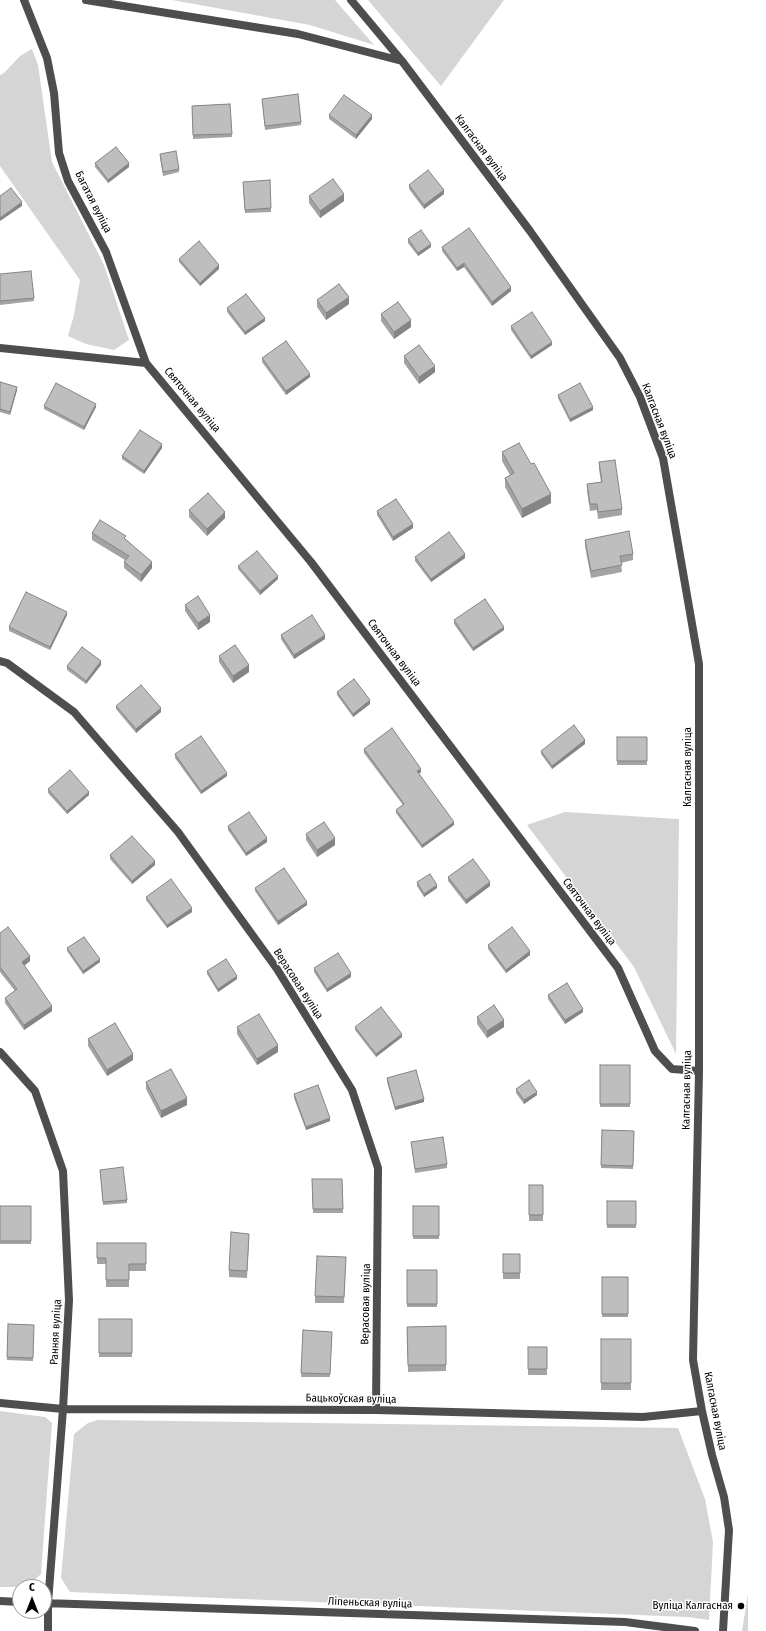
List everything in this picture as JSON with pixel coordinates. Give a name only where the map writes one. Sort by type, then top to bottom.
[{"type":"street","name":"Багатая вуліца","points":[[24,0],[47,58],[54,93],[59,153],[68,181],[106,252],[146,363]]},
{"type":"street","points":[[86,0],[298,34],[402,61]]},
{"type":"street","name":"Калгасная вуліца","points":[[351,0],[402,61],[530,231],[620,358],[640,396],[663,458],[699,664],[699,1072],[693,1360],[702,1411],[712,1455],[724,1497],[729,1530],[723,1631]]},
{"type":"street","points":[[0,348],[146,363]]},
{"type":"street","name":"Святочная вуліца","points":[[146,363],[311,562],[618,968],[655,1051],[672,1069],[699,1072]]},
{"type":"street","name":"Верасовая вуліца","points":[[0,661],[6,663],[74,712],[178,832],[277,969],[352,1090],[378,1168],[376,1410]]},
{"type":"street","name":"Ранняя вуліца","points":[[0,1052],[36,1091],[63,1171],[69,1300],[63,1409],[48,1579]]},
{"type":"street","name":"Бацькоўская вуліца","points":[[0,1403],[63,1409],[376,1410],[643,1417],[702,1411]]},
{"type":"street","points":[[0,1601],[12,1602]]},
{"type":"street","name":"Ліпеньская вуліца","points":[[52,1603],[625,1622],[695,1631]]},
{"type":"street","name":"Ранняя вуліца","points":[[47,1619],[48,1631]]},
{"type":"shaded area","points":[[172,0],[335,0],[374,45],[310,25]]},
{"type":"shaded area","points":[[368,0],[504,0],[441,86]]},
{"type":"shaded area","points":[[32,49],[38,65],[52,162],[104,265],[129,340],[114,350],[86,344],[68,336],[74,315],[80,280],[0,166],[0,75],[4,73],[20,56]]},
{"type":"shaded area","points":[[565,812],[679,819],[676,1054],[634,967],[527,825]]},
{"type":"shaded area","points":[[0,1411],[45,1417],[52,1423],[41,1574],[36,1579],[12,1579],[12,1587],[0,1587]]},
{"type":"shaded area","points":[[98,1420],[678,1428],[705,1499],[713,1542],[709,1620],[687,1617],[70,1592],[61,1578],[74,1434],[88,1423]]},
{"type":"shaded area","points":[[748,1594],[748,1631],[742,1631]]},
{"type":"building","points":[[298,94],[301,122],[265,126],[262,99]]},
{"type":"building","points":[[344,95],[372,115],[356,135],[329,115]]},
{"type":"building","points":[[230,104],[232,134],[193,135],[192,106]]},
{"type":"building","points":[[116,147],[129,163],[108,180],[95,163]]},
{"type":"building","points":[[176,151],[179,169],[163,172],[160,154]]},
{"type":"building","points":[[428,170],[444,190],[424,205],[409,185]]},
{"type":"building","points":[[333,179],[344,194],[320,211],[309,196]]},
{"type":"building","points":[[270,180],[271,208],[245,210],[243,182]]},
{"type":"building","points":[[11,188],[22,202],[0,218],[0,196]]},
{"type":"building","points":[[469,228],[511,287],[492,302],[464,263],[457,268],[442,247]]},
{"type":"building","points":[[421,230],[431,244],[418,253],[408,239]]},
{"type":"building","points":[[199,241],[219,265],[200,283],[179,259]]},
{"type":"building","points":[[31,271],[34,298],[0,301],[0,274]]},
{"type":"building","points":[[339,284],[349,297],[326,313],[317,300]]},
{"type":"building","points":[[246,294],[265,318],[245,332],[227,308]]},
{"type":"building","points":[[398,302],[411,320],[394,332],[381,314]]},
{"type":"building","points":[[532,312],[552,342],[531,356],[511,326]]},
{"type":"building","points":[[286,341],[310,374],[286,391],[262,358]]},
{"type":"building","points":[[419,345],[435,366],[419,377],[404,356]]},
{"type":"building","points":[[0,382],[17,387],[10,412],[0,409]]},
{"type":"building","points":[[56,383],[96,404],[84,427],[44,406]]},
{"type":"building","points":[[580,383],[593,407],[570,419],[558,395]]},
{"type":"building","points":[[140,430],[162,444],[144,471],[122,456]]},
{"type":"building","points":[[519,443],[531,464],[534,463],[551,494],[522,509],[505,478],[514,473],[502,452]]},
{"type":"building","points":[[615,460],[622,509],[598,512],[597,504],[590,504],[587,484],[602,482],[599,462]]},
{"type":"building","points":[[208,493],[225,512],[207,529],[189,510]]},
{"type":"building","points":[[396,499],[413,524],[393,537],[377,511]]},
{"type":"building","points":[[100,520],[126,536],[124,538],[152,562],[141,575],[124,562],[129,556],[92,533]]},
{"type":"building","points":[[629,531],[633,554],[620,556],[622,565],[591,571],[585,540]]},
{"type":"building","points":[[449,532],[465,554],[431,579],[415,557]]},
{"type":"building","points":[[257,551],[278,576],[260,591],[238,566]]},
{"type":"building","points":[[26,592],[67,612],[50,647],[9,627]]},
{"type":"building","points":[[198,596],[210,615],[198,623],[185,605]]},
{"type":"building","points":[[485,599],[504,627],[473,648],[454,620]]},
{"type":"building","points":[[312,615],[325,635],[294,655],[281,635]]},
{"type":"building","points":[[235,645],[249,665],[233,676],[219,656]]},
{"type":"building","points":[[82,647],[101,661],[86,681],[67,666]]},
{"type":"building","points":[[354,679],[370,700],[353,714],[337,692]]},
{"type":"building","points":[[141,685],[161,708],[136,729],[116,706]]},
{"type":"building","points":[[574,725],[585,740],[552,766],[541,751]]},
{"type":"building","points":[[392,728],[421,769],[417,771],[454,822],[422,845],[396,810],[404,804],[364,749]]},
{"type":"building","points":[[201,736],[227,773],[201,791],[175,754]]},
{"type":"building","points":[[617,737],[647,737],[647,761],[617,761]]},
{"type":"building","points":[[70,770],[89,792],[67,811],[48,789]]},
{"type":"building","points":[[249,812],[267,838],[246,853],[228,826]]},
{"type":"building","points":[[324,822],[335,838],[317,850],[306,834]]},
{"type":"building","points":[[132,836],[155,861],[132,881],[110,855]]},
{"type":"building","points":[[473,859],[490,882],[466,900],[448,877]]},
{"type":"building","points":[[284,868],[307,902],[278,921],[255,888]]},
{"type":"building","points":[[430,874],[437,885],[424,894],[417,882]]},
{"type":"building","points":[[171,879],[192,908],[167,925],[146,897]]},
{"type":"building","points":[[8,927],[30,956],[22,962],[52,1006],[24,1025],[5,998],[17,989],[0,967],[0,933]]},
{"type":"building","points":[[512,927],[530,951],[506,970],[488,945]]},
{"type":"building","points":[[84,937],[100,959],[83,971],[67,948]]},
{"type":"building","points":[[338,953],[351,973],[327,989],[314,968]]},
{"type":"building","points":[[226,959],[237,976],[218,989],[207,971]]},
{"type":"building","points":[[567,983],[583,1009],[565,1020],[548,995]]},
{"type":"building","points":[[494,1005],[504,1020],[487,1031],[477,1017]]},
{"type":"building","points":[[381,1007],[402,1034],[376,1054],[355,1027]]},
{"type":"building","points":[[259,1014],[278,1045],[257,1059],[237,1027]]},
{"type":"building","points":[[115,1023],[133,1054],[107,1070],[88,1039]]},
{"type":"building","points":[[600,1065],[630,1065],[630,1104],[600,1104]]},
{"type":"building","points":[[171,1069],[187,1098],[161,1111],[146,1082]]},
{"type":"building","points":[[416,1070],[424,1099],[395,1107],[387,1078]]},
{"type":"building","points":[[529,1080],[537,1092],[524,1100],[516,1089]]},
{"type":"building","points":[[318,1085],[330,1118],[306,1127],[294,1094]]},
{"type":"building","points":[[602,1130],[634,1131],[633,1166],[601,1165]]},
{"type":"building","points":[[443,1137],[447,1164],[415,1169],[411,1142]]},
{"type":"building","points":[[123,1167],[127,1200],[103,1202],[100,1170]]},
{"type":"building","points":[[312,1179],[342,1179],[343,1209],[313,1209]]},
{"type":"building","points":[[529,1185],[543,1185],[543,1215],[529,1215]]},
{"type":"building","points":[[607,1201],[636,1201],[636,1225],[607,1225]]},
{"type":"building","points":[[0,1206],[31,1206],[31,1241],[0,1241]]},
{"type":"building","points":[[413,1206],[439,1206],[439,1236],[413,1236]]},
{"type":"building","points":[[231,1232],[249,1234],[247,1271],[229,1270]]},
{"type":"building","points":[[97,1243],[146,1243],[146,1264],[129,1264],[129,1280],[106,1280],[106,1258],[97,1258]]},
{"type":"building","points":[[503,1254],[520,1254],[520,1273],[503,1273]]},
{"type":"building","points":[[317,1256],[346,1257],[344,1297],[315,1296]]},
{"type":"building","points":[[407,1270],[437,1270],[437,1304],[407,1304]]},
{"type":"building","points":[[602,1277],[628,1277],[628,1314],[602,1314]]},
{"type":"building","points":[[99,1319],[132,1319],[132,1353],[99,1353]]},
{"type":"building","points":[[8,1324],[34,1325],[33,1358],[7,1357]]},
{"type":"building","points":[[446,1326],[446,1365],[408,1365],[407,1327]]},
{"type":"building","points":[[303,1330],[332,1332],[330,1374],[301,1373]]},
{"type":"building","points":[[601,1339],[631,1339],[631,1383],[601,1383]]},
{"type":"building","points":[[528,1347],[547,1347],[547,1369],[528,1369]]},
{"type":"place","name":"Вуліца Калгасная","points":[[741,1606]]}]
